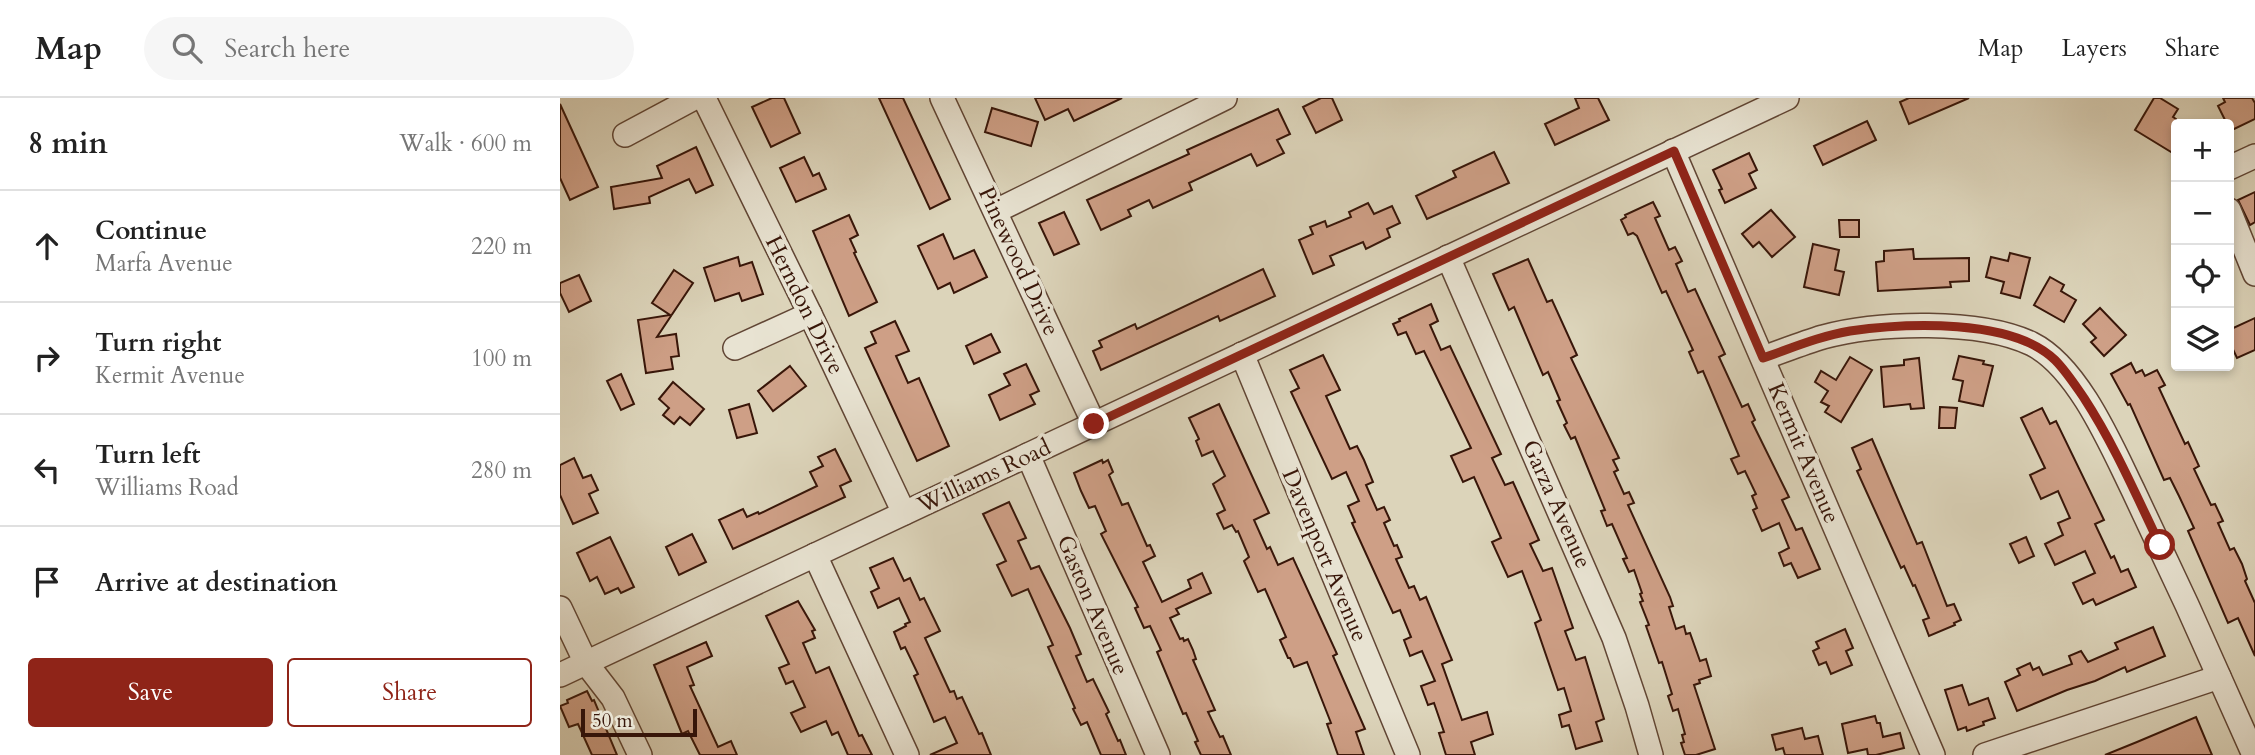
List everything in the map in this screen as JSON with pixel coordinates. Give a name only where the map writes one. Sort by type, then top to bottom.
[{"type":"street","points":[[625,135],[695,98]]},
{"type":"street","name":"Herndon Drive","points":[[704,98],[904,513]]},
{"type":"street","name":"Pinewood Drive","points":[[942,98],[1094,424]]},
{"type":"street","points":[[996,211],[1185,107],[1225,98]]},
{"type":"street","name":"Williams Road","points":[[560,675],[1787,98]]},
{"type":"street","name":"Kermit Avenue","points":[[1674,151],[1933,755]]},
{"type":"street","points":[[2234,166],[2255,156]]},
{"type":"street","points":[[2234,222],[2254,270]]},
{"type":"street","name":"Garza Avenue","points":[[1448,257],[1614,638],[1651,755]]},
{"type":"street","points":[[735,348],[810,314]]},
{"type":"street","points":[[1763,358],[1822,337],[1849,331],[1966,326],[2003,332],[2033,345],[2054,359],[2102,427],[2160,545],[2254,755]]},
{"type":"street","name":"Davenport Avenue","points":[[1242,354],[1408,755]]},
{"type":"street","name":"Gaston Avenue","points":[[1028,455],[1158,755]]},
{"type":"street","points":[[815,555],[907,755]]},
{"type":"street","points":[[560,608],[586,663],[613,698],[640,755]]},
{"type":"street","points":[[1985,755],[2219,677]]},
{"type":"building","points":[[772,98],[784,98],[800,133],[771,147],[752,107]]},
{"type":"building","points":[[879,98],[903,98],[950,199],[930,209]]},
{"type":"building","points":[[1035,98],[1122,98],[1074,121],[1068,109],[1045,120]]},
{"type":"building","points":[[1321,98],[1332,98],[1342,120],[1316,133],[1303,107]]},
{"type":"building","points":[[1575,98],[1598,98],[1609,120],[1555,145],[1545,124],[1579,108]]},
{"type":"building","points":[[1909,98],[1969,98],[1909,124],[1900,102]]},
{"type":"building","points":[[2154,98],[2160,98],[2178,109],[2173,117],[2176,119],[2171,119],[2171,152],[2135,130]]},
{"type":"building","points":[[2223,98],[2252,98],[2255,103],[2255,119],[2234,129],[2234,119],[2224,119],[2218,106],[2225,102]]},
{"type":"building","points":[[560,104],[598,187],[570,200],[560,178]]},
{"type":"building","points":[[992,108],[1038,122],[1031,146],[985,132]]},
{"type":"building","points":[[1278,109],[1290,134],[1277,140],[1284,153],[1257,166],[1251,154],[1189,183],[1192,190],[1153,208],[1149,200],[1128,210],[1131,216],[1101,230],[1087,200],[1189,154],[1187,150]]},
{"type":"building","points":[[1867,121],[1876,140],[1823,165],[1814,146]]},
{"type":"building","points":[[696,147],[713,185],[696,193],[689,179],[649,197],[650,203],[614,209],[611,187],[662,178],[657,166]]},
{"type":"building","points":[[1494,152],[1509,183],[1427,219],[1416,196],[1456,177],[1453,171]]},
{"type":"building","points":[[1749,153],[1757,170],[1749,174],[1756,188],[1725,203],[1713,170]]},
{"type":"building","points":[[804,157],[813,176],[819,173],[826,189],[796,202],[780,168]]},
{"type":"building","points":[[2255,192],[2255,222],[2250,225],[2238,200]]},
{"type":"building","points":[[1653,202],[1660,216],[1655,218],[1669,250],[1675,247],[1682,261],[1676,264],[1688,292],[1695,289],[1725,354],[1719,357],[1742,407],[1748,404],[1755,420],[1752,422],[1789,497],[1782,500],[1796,530],[1802,528],[1820,569],[1798,578],[1791,563],[1784,566],[1779,553],[1789,548],[1779,523],[1762,531],[1753,510],[1757,508],[1752,496],[1756,494],[1745,471],[1738,474],[1731,459],[1739,456],[1703,371],[1698,373],[1689,352],[1693,350],[1666,291],[1662,293],[1637,236],[1633,233],[1628,235],[1621,220],[1625,215]]},
{"type":"building","points":[[1368,203],[1374,214],[1392,206],[1400,223],[1387,229],[1390,237],[1366,249],[1363,242],[1330,256],[1334,265],[1313,274],[1299,240],[1313,234],[1310,227],[1325,221],[1327,227],[1351,217],[1349,212]]},
{"type":"building","points":[[1771,210],[1795,237],[1772,257],[1759,242],[1753,247],[1742,234]]},
{"type":"building","points":[[1064,212],[1079,244],[1054,255],[1039,223]]},
{"type":"building","points":[[849,215],[858,235],[850,239],[856,252],[854,253],[877,302],[849,316],[813,231]]},
{"type":"building","points":[[1839,220],[1859,220],[1859,237],[1840,237]]},
{"type":"building","points":[[943,234],[954,259],[974,250],[987,277],[954,293],[950,283],[938,289],[918,246]]},
{"type":"building","points":[[1813,244],[1839,250],[1835,270],[1844,272],[1839,295],[1804,287]]},
{"type":"building","points":[[1913,249],[1914,259],[1969,258],[1969,281],[1950,282],[1951,287],[1878,291],[1876,262],[1884,261],[1884,251]]},
{"type":"building","points":[[2010,253],[2030,258],[2020,298],[2001,293],[2004,282],[1986,277],[1991,257],[2008,261]]},
{"type":"building","points":[[738,257],[740,266],[752,262],[763,294],[742,301],[739,293],[715,301],[704,268]]},
{"type":"building","points":[[1528,259],[1547,302],[1552,300],[1577,355],[1571,358],[1619,458],[1613,460],[1618,470],[1614,472],[1624,494],[1629,492],[1634,503],[1628,505],[1670,597],[1673,606],[1669,607],[1676,629],[1684,626],[1686,634],[1690,633],[1700,661],[1706,659],[1711,676],[1694,685],[1715,749],[1696,755],[1685,755],[1681,743],[1684,742],[1682,735],[1685,734],[1678,709],[1673,711],[1668,696],[1672,694],[1662,662],[1659,663],[1646,626],[1649,625],[1640,602],[1643,601],[1640,594],[1642,593],[1634,570],[1629,572],[1623,559],[1627,558],[1612,524],[1607,526],[1601,511],[1605,510],[1575,437],[1571,439],[1564,425],[1567,423],[1548,372],[1543,375],[1514,307],[1509,310],[1493,274]]},
{"type":"building","points":[[1263,269],[1275,296],[1220,321],[1218,316],[1101,370],[1093,351],[1102,347],[1099,341],[1135,324],[1137,329]]},
{"type":"building","points":[[674,270],[693,283],[657,337],[676,334],[679,356],[671,357],[673,369],[646,373],[638,320],[670,315],[652,303]]},
{"type":"building","points":[[579,275],[591,301],[569,312],[560,293],[560,283]]},
{"type":"building","points":[[2050,277],[2064,285],[2061,291],[2076,300],[2064,322],[2034,305]]},
{"type":"building","points":[[1431,304],[1438,321],[1430,325],[1441,350],[1450,346],[1501,454],[1492,458],[1505,485],[1513,482],[1539,540],[1530,544],[1543,571],[1552,568],[1573,628],[1565,631],[1576,660],[1585,657],[1604,719],[1596,722],[1602,741],[1576,749],[1569,725],[1562,727],[1559,715],[1571,711],[1564,688],[1558,690],[1535,623],[1541,620],[1522,571],[1508,577],[1492,542],[1501,538],[1474,477],[1463,482],[1451,456],[1471,448],[1424,351],[1416,354],[1406,332],[1398,335],[1393,324]]},
{"type":"building","points":[[2100,308],[2126,335],[2104,356],[2091,342],[2096,338],[2083,324]]},
{"type":"building","points":[[2255,318],[2255,350],[2237,358],[2234,352],[2234,328]]},
{"type":"building","points":[[895,321],[909,351],[896,356],[908,383],[919,378],[949,446],[917,461],[865,348],[876,343],[871,332]]},
{"type":"building","points":[[991,334],[1000,352],[974,364],[966,346]]},
{"type":"building","points":[[1323,355],[1340,390],[1326,396],[1350,449],[1357,446],[1364,460],[1373,482],[1366,485],[1377,510],[1384,507],[1390,520],[1384,523],[1402,557],[1396,559],[1409,588],[1414,586],[1420,600],[1426,597],[1452,660],[1442,664],[1462,720],[1487,712],[1493,734],[1471,742],[1475,755],[1446,755],[1439,733],[1444,732],[1434,703],[1428,705],[1421,686],[1435,681],[1422,651],[1410,656],[1404,640],[1411,637],[1400,610],[1393,613],[1352,523],[1355,522],[1348,506],[1359,501],[1346,472],[1332,479],[1291,392],[1299,388],[1290,370]]},
{"type":"building","points":[[1959,356],[1984,361],[1983,364],[1993,366],[1983,406],[1959,401],[1963,381],[1953,379]]},
{"type":"building","points":[[1850,357],[1872,370],[1841,422],[1825,412],[1829,406],[1821,402],[1828,391],[1815,382],[1821,371],[1836,380]]},
{"type":"building","points":[[1919,358],[1924,408],[1911,409],[1910,404],[1884,407],[1881,367],[1904,365],[1904,360]]},
{"type":"building","points":[[2131,363],[2136,373],[2142,370],[2145,376],[2157,370],[2165,385],[2159,388],[2185,444],[2188,442],[2199,466],[2194,469],[2211,505],[2215,504],[2223,521],[2218,523],[2230,550],[2234,548],[2242,564],[2247,579],[2245,581],[2255,603],[2255,656],[2238,618],[2228,623],[2188,531],[2194,528],[2179,496],[2170,478],[2164,480],[2130,404],[2128,405],[2111,374]]},
{"type":"building","points":[[1026,364],[1039,391],[1030,395],[1035,404],[1000,420],[989,395],[1010,385],[1004,374]]},
{"type":"building","points":[[790,366],[806,386],[773,411],[758,391]]},
{"type":"building","points":[[621,374],[634,404],[621,410],[607,381]]},
{"type":"building","points":[[673,382],[704,409],[690,425],[680,417],[674,424],[663,415],[669,408],[659,399]]},
{"type":"building","points":[[749,404],[757,433],[737,438],[729,410]]},
{"type":"building","points":[[1219,404],[1269,513],[1254,520],[1267,549],[1270,547],[1278,565],[1293,558],[1337,654],[1333,656],[1365,729],[1356,732],[1364,755],[1338,755],[1327,724],[1331,723],[1307,662],[1294,667],[1288,658],[1280,640],[1286,637],[1265,589],[1258,592],[1244,561],[1249,557],[1238,531],[1236,532],[1232,525],[1224,529],[1217,514],[1225,510],[1213,484],[1225,476],[1213,451],[1202,456],[1196,441],[1199,439],[1189,418]]},
{"type":"building","points":[[1940,407],[1957,408],[1955,428],[1939,428]]},
{"type":"building","points":[[2042,408],[2050,424],[2056,421],[2104,520],[2095,524],[2111,558],[2114,556],[2121,572],[2128,569],[2136,587],[2096,605],[2093,599],[2083,604],[2073,583],[2095,573],[2085,551],[2055,565],[2045,544],[2063,535],[2058,523],[2070,518],[2058,491],[2041,499],[2030,475],[2045,468],[2021,418]]},
{"type":"building","points":[[1872,439],[1917,544],[1922,542],[1947,606],[1954,604],[1961,620],[1929,636],[1923,620],[1929,618],[1915,585],[1913,586],[1904,566],[1901,568],[1857,471],[1861,469],[1852,448]]},
{"type":"building","points":[[835,449],[851,481],[840,486],[845,497],[733,549],[719,520],[743,509],[747,517],[758,512],[759,514],[817,486],[810,472],[823,466],[818,457]]},
{"type":"building","points":[[574,458],[583,478],[591,475],[598,490],[589,494],[598,513],[573,524],[560,495],[560,465]]},
{"type":"building","points":[[1102,460],[1103,463],[1108,460],[1113,472],[1109,475],[1122,505],[1128,503],[1147,546],[1150,545],[1155,556],[1143,562],[1162,602],[1191,588],[1188,580],[1202,573],[1211,593],[1176,609],[1179,614],[1170,618],[1180,639],[1188,639],[1193,650],[1196,659],[1193,660],[1215,710],[1208,712],[1231,755],[1201,755],[1195,742],[1198,741],[1186,713],[1183,714],[1157,652],[1161,650],[1150,626],[1144,628],[1135,608],[1138,607],[1101,534],[1106,531],[1095,506],[1089,508],[1081,491],[1074,473]]},
{"type":"building","points":[[1009,502],[1026,538],[1018,541],[1031,569],[1039,566],[1081,654],[1076,656],[1087,682],[1093,679],[1126,755],[1101,755],[1087,722],[1081,725],[1073,709],[1075,708],[1048,647],[1053,645],[1028,589],[1012,596],[997,565],[1006,561],[983,514]]},
{"type":"building","points":[[692,534],[706,562],[679,575],[666,547]]},
{"type":"building","points":[[610,537],[634,587],[621,593],[618,588],[605,594],[597,577],[590,581],[577,553]]},
{"type":"building","points":[[2026,537],[2034,556],[2019,563],[2010,544]]},
{"type":"building","points":[[893,558],[904,581],[910,578],[920,600],[924,598],[940,631],[925,638],[950,692],[954,691],[957,699],[962,697],[991,755],[930,755],[957,743],[945,717],[934,722],[914,676],[918,674],[905,647],[901,649],[894,632],[910,622],[899,598],[878,608],[871,592],[879,588],[870,568]]},
{"type":"building","points":[[798,601],[815,630],[812,631],[815,638],[803,643],[816,673],[829,667],[859,736],[862,735],[872,755],[848,755],[838,732],[832,735],[826,721],[801,732],[791,713],[805,707],[793,681],[786,684],[779,668],[789,664],[766,616]]},
{"type":"building","points":[[2153,627],[2165,656],[2127,672],[2125,667],[2017,711],[2005,682],[2020,675],[2017,669],[2030,663],[2033,670],[2039,667],[2043,675],[2072,664],[2069,656],[2081,651],[2088,662],[2118,649],[2115,643]]},
{"type":"building","points":[[1845,629],[1853,648],[1846,651],[1852,665],[1831,674],[1826,662],[1819,665],[1813,651],[1819,648],[1816,642]]},
{"type":"building","points":[[706,642],[712,656],[687,667],[694,685],[690,686],[718,747],[731,741],[737,755],[700,755],[688,731],[682,734],[654,665]]},
{"type":"building","points":[[1962,685],[1969,705],[1988,698],[1995,718],[1967,731],[1966,727],[1958,730],[1945,690]]},
{"type":"building","points":[[587,691],[592,701],[594,700],[617,755],[592,755],[578,724],[569,727],[560,706]]},
{"type":"building","points":[[1875,716],[1877,723],[1880,723],[1883,737],[1900,733],[1904,748],[1876,755],[1868,755],[1867,749],[1848,753],[1842,724]]},
{"type":"building","points":[[2196,717],[2212,755],[2105,755],[2137,742]]},
{"type":"building","points":[[1802,728],[1805,739],[1818,736],[1823,755],[1785,755],[1783,748],[1776,750],[1772,735]]},
{"type":"route","points":[[1094,424],[1674,151],[1763,358],[1822,337],[1880,328],[1966,326],[2003,332],[2033,345],[2054,359],[2102,427],[2160,545]]}]
